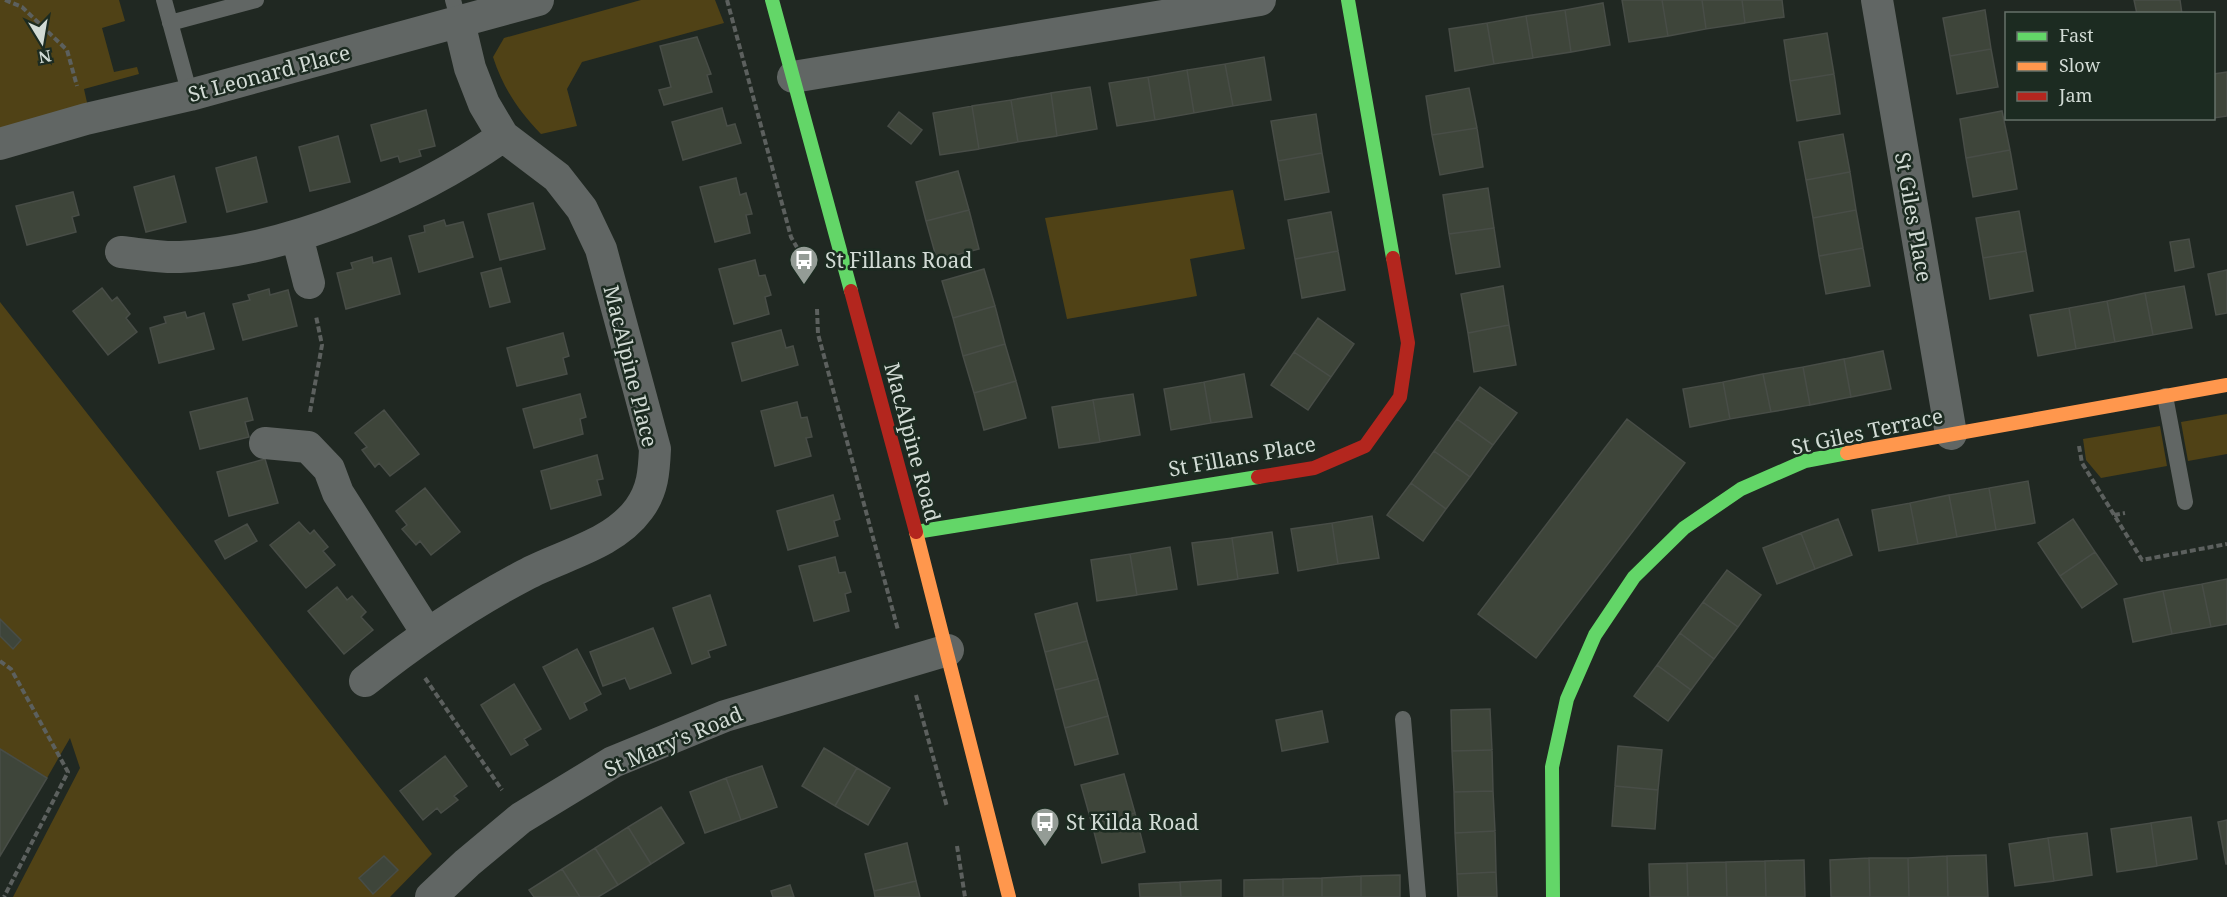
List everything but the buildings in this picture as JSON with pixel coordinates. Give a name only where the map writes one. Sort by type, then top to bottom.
[{"type":"street","name":"St Leonard Place","points":[[0,144],[86,119],[190,95],[456,11],[538,0]]},
{"type":"street","name":"MacAlpine Road","points":[[771,0],[948,650],[1009,897]]},
{"type":"street","points":[[793,77],[1151,8],[1260,0]]},
{"type":"street","name":"St Fillans Place","points":[[916,532],[1314,468],[1365,446],[1400,397],[1408,343],[1348,0]]},
{"type":"street","name":"St Giles Place","points":[[1877,0],[1951,434]]},
{"type":"street","name":"MacAlpine Place","points":[[365,681],[416,641],[526,574],[613,534],[639,510],[654,480],[655,449],[601,249],[582,209],[557,177],[503,136],[484,104],[456,11]]},
{"type":"street","points":[[121,252],[178,257],[234,251],[297,236],[391,199],[468,160],[503,136]]},
{"type":"street","points":[[297,236],[309,283]]},
{"type":"street","name":"St Giles Terrace","points":[[1553,897],[1552,767],[1567,699],[1595,635],[1634,577],[1684,528],[1741,489],[1805,461],[2227,385]]},
{"type":"street","points":[[265,443],[308,447],[329,469],[338,493],[416,641]]},
{"type":"street","name":"St Mary's Road","points":[[431,897],[467,862],[521,818],[613,762],[725,716],[948,650]]},
{"type":"lane","points":[[164,0],[190,95]]},
{"type":"lane","points":[[170,23],[256,0]]},
{"type":"lane","points":[[2165,396],[2185,502]]},
{"type":"lane","points":[[1403,719],[1418,897]]},
{"type":"path","points":[[5,0],[22,7],[67,50],[86,119]]},
{"type":"path","points":[[727,0],[791,237],[806,263]]},
{"type":"path","points":[[308,447],[309,417],[322,345],[309,283]]},
{"type":"path","points":[[817,302],[818,334],[949,814]]},
{"type":"path","points":[[2072,413],[2082,463],[2142,560],[2227,544]]},
{"type":"path","points":[[2114,515],[2125,513]]},
{"type":"path","points":[[416,641],[521,818]]},
{"type":"path","points":[[0,661],[11,669],[68,772],[4,897]]},
{"type":"path","points":[[955,835],[965,897]]},
{"type":"shaded area","points":[[0,0],[119,0],[125,21],[102,28],[114,72],[137,67],[139,74],[84,89],[88,107],[0,135]]},
{"type":"shaded area","points":[[641,0],[715,0],[724,23],[582,62],[567,89],[577,126],[541,134],[525,116],[501,79],[493,57],[504,38]]},
{"type":"shaded area","points":[[1233,190],[1245,249],[1190,259],[1197,296],[1067,319],[1045,218]]},
{"type":"shaded area","points":[[0,302],[432,854],[390,897],[13,897],[80,768],[70,738],[47,778],[0,749]]},
{"type":"shaded area","points":[[2227,414],[2227,454],[2188,461],[2181,422]]},
{"type":"shaded area","points":[[2160,426],[2167,466],[2101,478],[2086,460],[2083,439]]},
{"type":"traffic: fast","points":[[772,0],[851,291]]},
{"type":"traffic: fast","points":[[1348,0],[1393,258]]},
{"type":"traffic: fast","points":[[1553,897],[1552,767],[1567,699],[1595,635],[1634,577],[1684,528],[1741,489],[1805,461],[1847,453]]},
{"type":"traffic: fast","points":[[916,532],[1258,477]]},
{"type":"traffic: slow","points":[[1847,453],[2227,385]]},
{"type":"traffic: slow","points":[[916,532],[1009,897]]},
{"type":"traffic: jam","points":[[1258,477],[1314,468],[1365,446],[1400,397],[1408,343],[1393,258]]},
{"type":"traffic: jam","points":[[851,291],[916,532]]},
{"type":"place","name":"St Fillans Road","points":[[804,286]]},
{"type":"place","name":"St Kilda Road","points":[[1045,848]]}]
